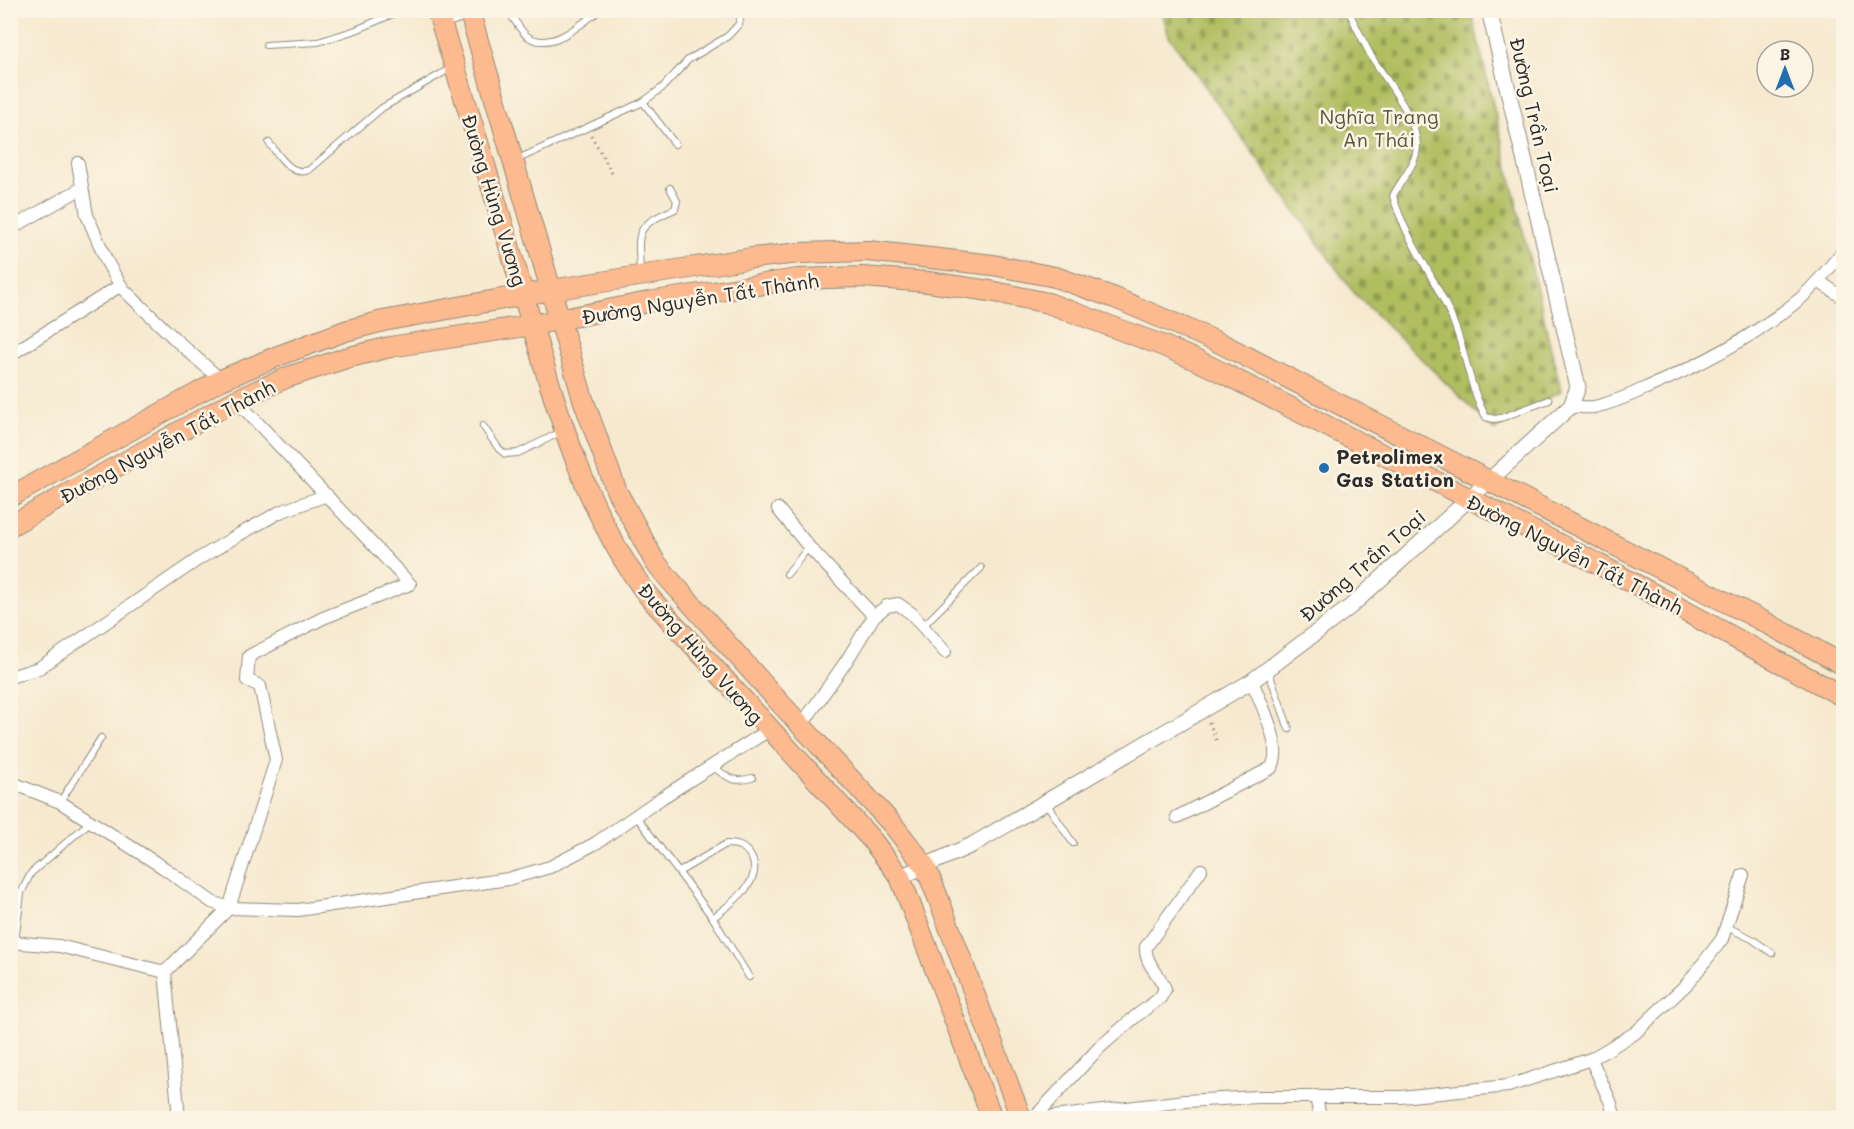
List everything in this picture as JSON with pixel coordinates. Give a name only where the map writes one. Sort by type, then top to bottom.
[{"type":"main road","name":"Đường Hùng Vương","points":[[475,12],[513,161],[583,399],[617,492],[656,562],[801,726],[893,825],[925,866],[1020,1119]]},
{"type":"main road","name":"Đường Hùng Vương","points":[[440,18],[556,404],[594,503],[635,578],[650,598],[871,839],[900,877],[992,1119]]},
{"type":"main road","name":"Đường Nguyễn Tất Thành","points":[[10,497],[221,380],[345,331],[382,321],[640,275],[800,253],[868,251],[993,265],[1055,277],[1163,317],[1220,343],[1749,613],[1844,665]]},
{"type":"main road","name":"Đường Nguyễn Tất Thành","points":[[10,526],[243,396],[346,358],[390,347],[532,325],[648,302],[797,279],[863,277],[928,282],[990,291],[1048,303],[1164,346],[1209,366],[1608,569],[1844,697]]},
{"type":"main road","points":[[1338,432],[1350,410]]},
{"type":"main road","points":[[81,458],[93,480]]},
{"type":"street","name":"Đường Trần Toại","points":[[900,877],[972,845],[1252,681],[1350,607],[1571,406],[1578,387],[1489,10]]},
{"type":"street","points":[[78,163],[87,215],[107,262],[121,285],[176,340],[221,380]]},
{"type":"street","points":[[10,229],[82,188]]},
{"type":"street","points":[[1571,406],[1592,407],[1610,403],[1676,375],[1761,328],[1800,299],[1844,250]]},
{"type":"street","points":[[1818,281],[1844,298]]},
{"type":"street","points":[[10,355],[121,285]]},
{"type":"street","points":[[165,972],[229,908],[276,760],[260,686],[247,680],[249,657],[322,618],[410,584],[327,495],[243,396]]},
{"type":"street","points":[[10,677],[39,668],[200,558],[240,534],[280,512],[327,495]]},
{"type":"street","points":[[778,509],[808,547],[874,616]]},
{"type":"street","points":[[801,726],[847,660],[874,616],[887,606],[898,604],[911,613],[945,652]]},
{"type":"street","points":[[1177,817],[1271,768],[1275,763],[1275,741],[1252,681]]},
{"type":"street","points":[[10,782],[60,802],[164,868],[205,898],[229,908],[298,910],[508,879],[550,867],[596,843],[770,730]]},
{"type":"street","points":[[1034,1119],[1099,1048],[1161,998],[1165,989],[1146,959],[1146,947],[1201,870]]},
{"type":"street","points":[[1045,1119],[1185,1101],[1316,1096],[1401,1097],[1508,1086],[1591,1059],[1635,1033],[1688,983],[1722,939],[1743,875]]},
{"type":"street","points":[[13,942],[59,946],[165,972]]},
{"type":"street","points":[[165,972],[179,1119]]},
{"type":"street","points":[[1591,1059],[1610,1101],[1615,1119]]},
{"type":"street","points":[[1316,1096],[1320,1119]]},
{"type":"lane","points":[[266,45],[318,42],[356,30],[402,10]]},
{"type":"lane","points":[[505,10],[513,15],[527,35],[538,40],[550,40],[566,35],[600,10]]},
{"type":"lane","points":[[513,161],[643,102],[662,88],[688,60],[728,36],[739,24],[742,10]]},
{"type":"lane","points":[[1348,10],[1366,47],[1408,115],[1416,133],[1417,148],[1413,162],[1394,196],[1413,243],[1453,319],[1470,379],[1482,410],[1486,417],[1502,418],[1549,400]]},
{"type":"lane","points":[[440,18],[475,12]]},
{"type":"lane","points":[[269,143],[291,169],[302,173],[309,170],[382,108],[455,66]]},
{"type":"lane","points":[[643,102],[675,144]]},
{"type":"lane","points":[[640,275],[640,231],[646,223],[675,209],[677,201],[670,188]]},
{"type":"lane","points":[[483,426],[499,449],[506,454],[518,453],[566,429]]},
{"type":"lane","points":[[787,574],[808,547]]},
{"type":"lane","points":[[923,627],[981,568]]},
{"type":"lane","points":[[1268,669],[1289,729]]},
{"type":"lane","points":[[60,802],[101,738]]},
{"type":"lane","points":[[713,767],[732,780],[741,781],[752,778]]},
{"type":"lane","points":[[1046,803],[1073,843]]},
{"type":"lane","points":[[636,816],[713,918],[749,976]]},
{"type":"lane","points":[[13,942],[21,893],[31,873],[91,822]]},
{"type":"lane","points":[[679,872],[726,844],[735,844],[744,848],[752,859],[754,874],[748,888],[713,918]]},
{"type":"lane","points":[[1727,927],[1752,939],[1772,954]]},
{"type":"path","points":[[587,128],[614,175]]},
{"type":"path","points":[[1203,710],[1217,742]]},
{"type":"green space","name":"Nghĩa Trang An Thái","points":[[1162,11],[1471,11],[1561,391],[1494,430],[1354,293],[1169,36]]},
{"type":"place","name":"Petrolimex Gas Station","points":[[1324,468]]}]
